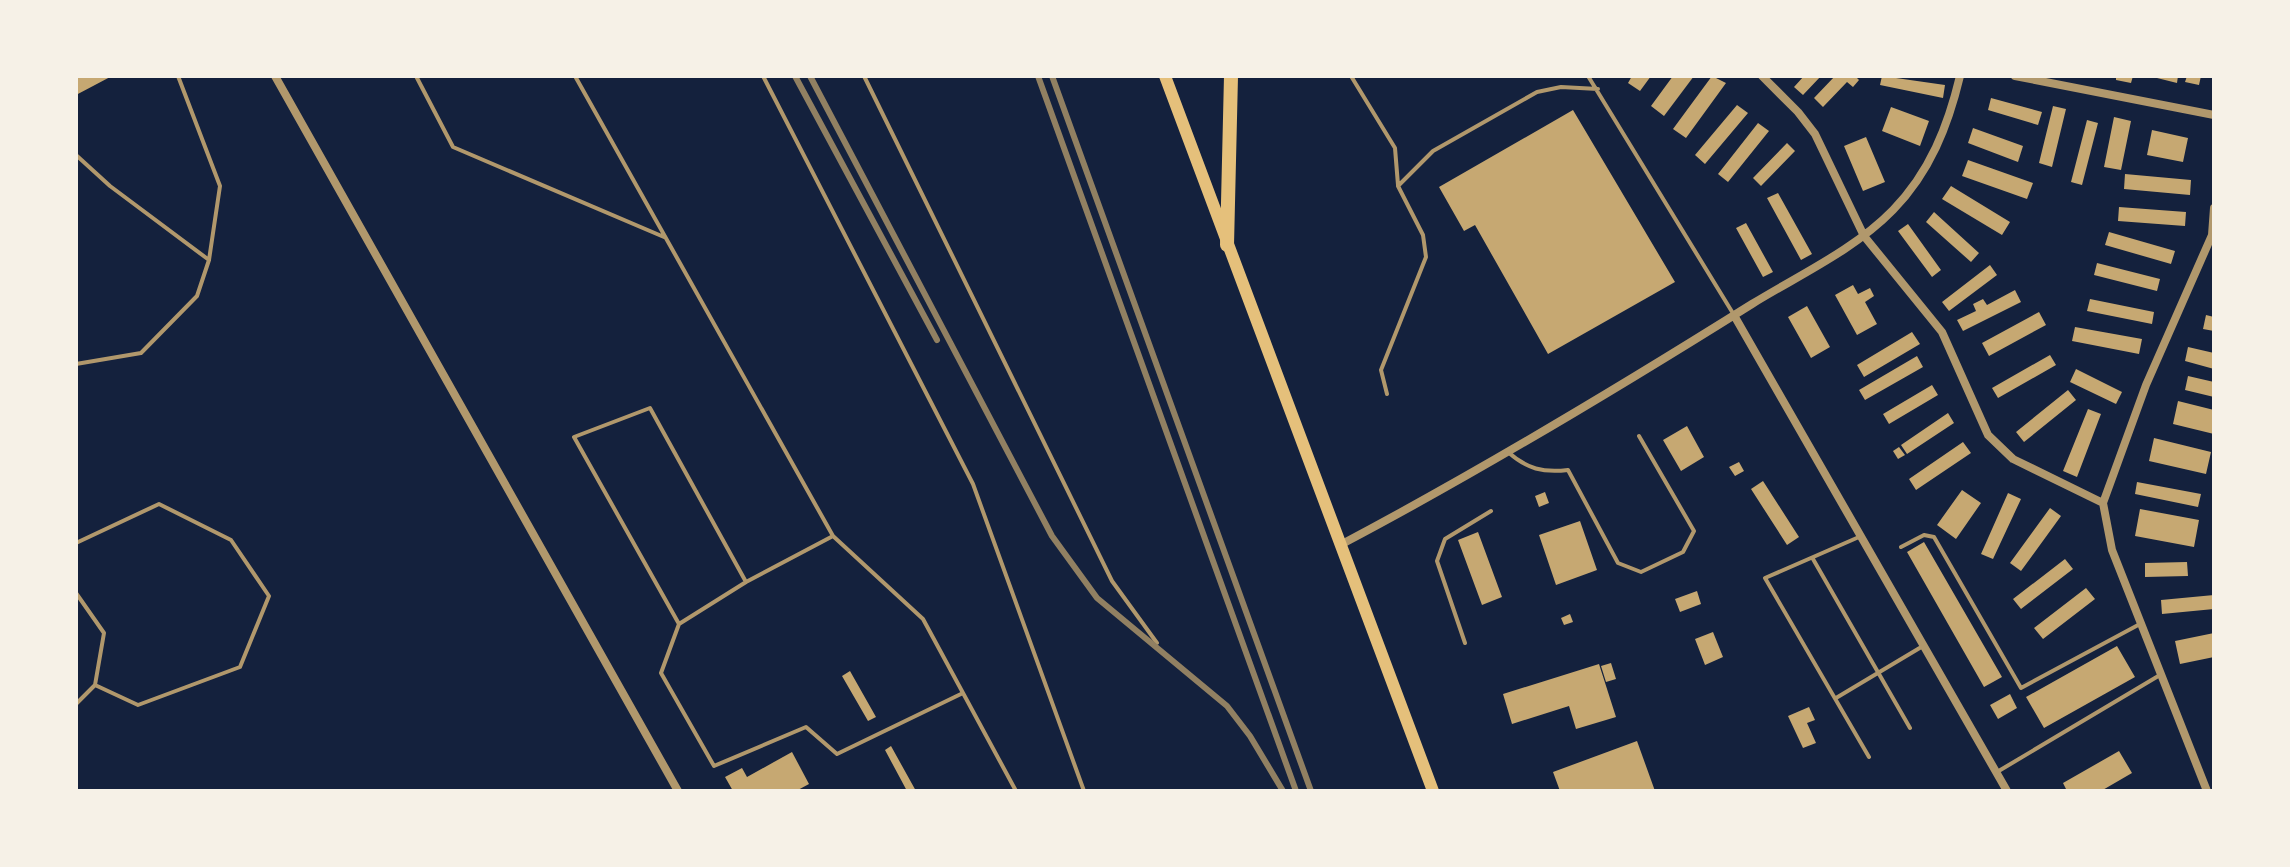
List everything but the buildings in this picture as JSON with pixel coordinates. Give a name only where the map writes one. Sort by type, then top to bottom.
[{"type":"highway","points":[[1227,245],[1231,76]]},
{"type":"main road","points":[[1165,76],[1433,791]]},
{"type":"street","points":[[275,76],[678,791]]},
{"type":"street","points":[[1762,76],[1815,134],[1864,236],[1942,332],[1988,435],[2013,459],[2103,503]]},
{"type":"street","points":[[1342,544],[1735,317],[1864,236],[1894,209],[1925,169],[1949,125],[1960,76]]},
{"type":"street","points":[[2015,76],[2214,115]]},
{"type":"street","points":[[2214,208],[2212,235],[2146,385],[2103,503],[2112,550],[2140,624],[2208,791],[2214,788]]},
{"type":"street","points":[[1735,317],[2007,791]]},
{"type":"lane","points":[[76,364],[141,353],[197,296],[209,260],[220,186],[178,76]]},
{"type":"lane","points":[[416,76],[453,147],[666,238]]},
{"type":"lane","points":[[575,76],[833,536],[923,619],[1016,791]]},
{"type":"lane","points":[[763,76],[973,484],[1084,791]]},
{"type":"lane","points":[[864,76],[1112,581],[1157,643]]},
{"type":"lane","points":[[1351,76],[1395,148],[1398,186],[1423,235],[1426,257],[1381,370],[1387,394]]},
{"type":"lane","points":[[1588,76],[1735,317]]},
{"type":"lane","points":[[1398,186],[1433,151],[1537,92],[1561,87],[1598,89]]},
{"type":"lane","points":[[76,155],[110,186],[209,260]]},
{"type":"lane","points":[[679,624],[574,437],[650,408],[746,582]]},
{"type":"lane","points":[[1507,451],[1524,466],[1547,472],[1568,470],[1618,563],[1641,572],[1683,552],[1694,531],[1639,436]]},
{"type":"lane","points":[[76,543],[159,504],[231,540],[269,596],[240,667],[138,705],[95,685]]},
{"type":"lane","points":[[1465,643],[1437,561],[1445,539],[1491,511]]},
{"type":"lane","points":[[1901,547],[1924,535],[1934,537],[2021,688],[2140,624]]},
{"type":"lane","points":[[833,536],[746,582],[679,624],[661,673],[714,766],[806,727],[837,754],[963,693]]},
{"type":"lane","points":[[1859,536],[1765,578],[1869,757]]},
{"type":"lane","points":[[1813,559],[1910,728]]},
{"type":"lane","points":[[76,593],[104,633],[95,685],[76,704]]},
{"type":"lane","points":[[1835,698],[1923,646]]},
{"type":"lane","points":[[1996,772],[2160,675]]},
{"type":"railway","points":[[795,76],[937,340]]},
{"type":"railway","points":[[810,76],[1052,536],[1097,598],[1227,706],[1250,736],[1283,791]]},
{"type":"railway","points":[[1038,76],[1296,791]]},
{"type":"railway","points":[[1052,76],[1311,791]]}]
